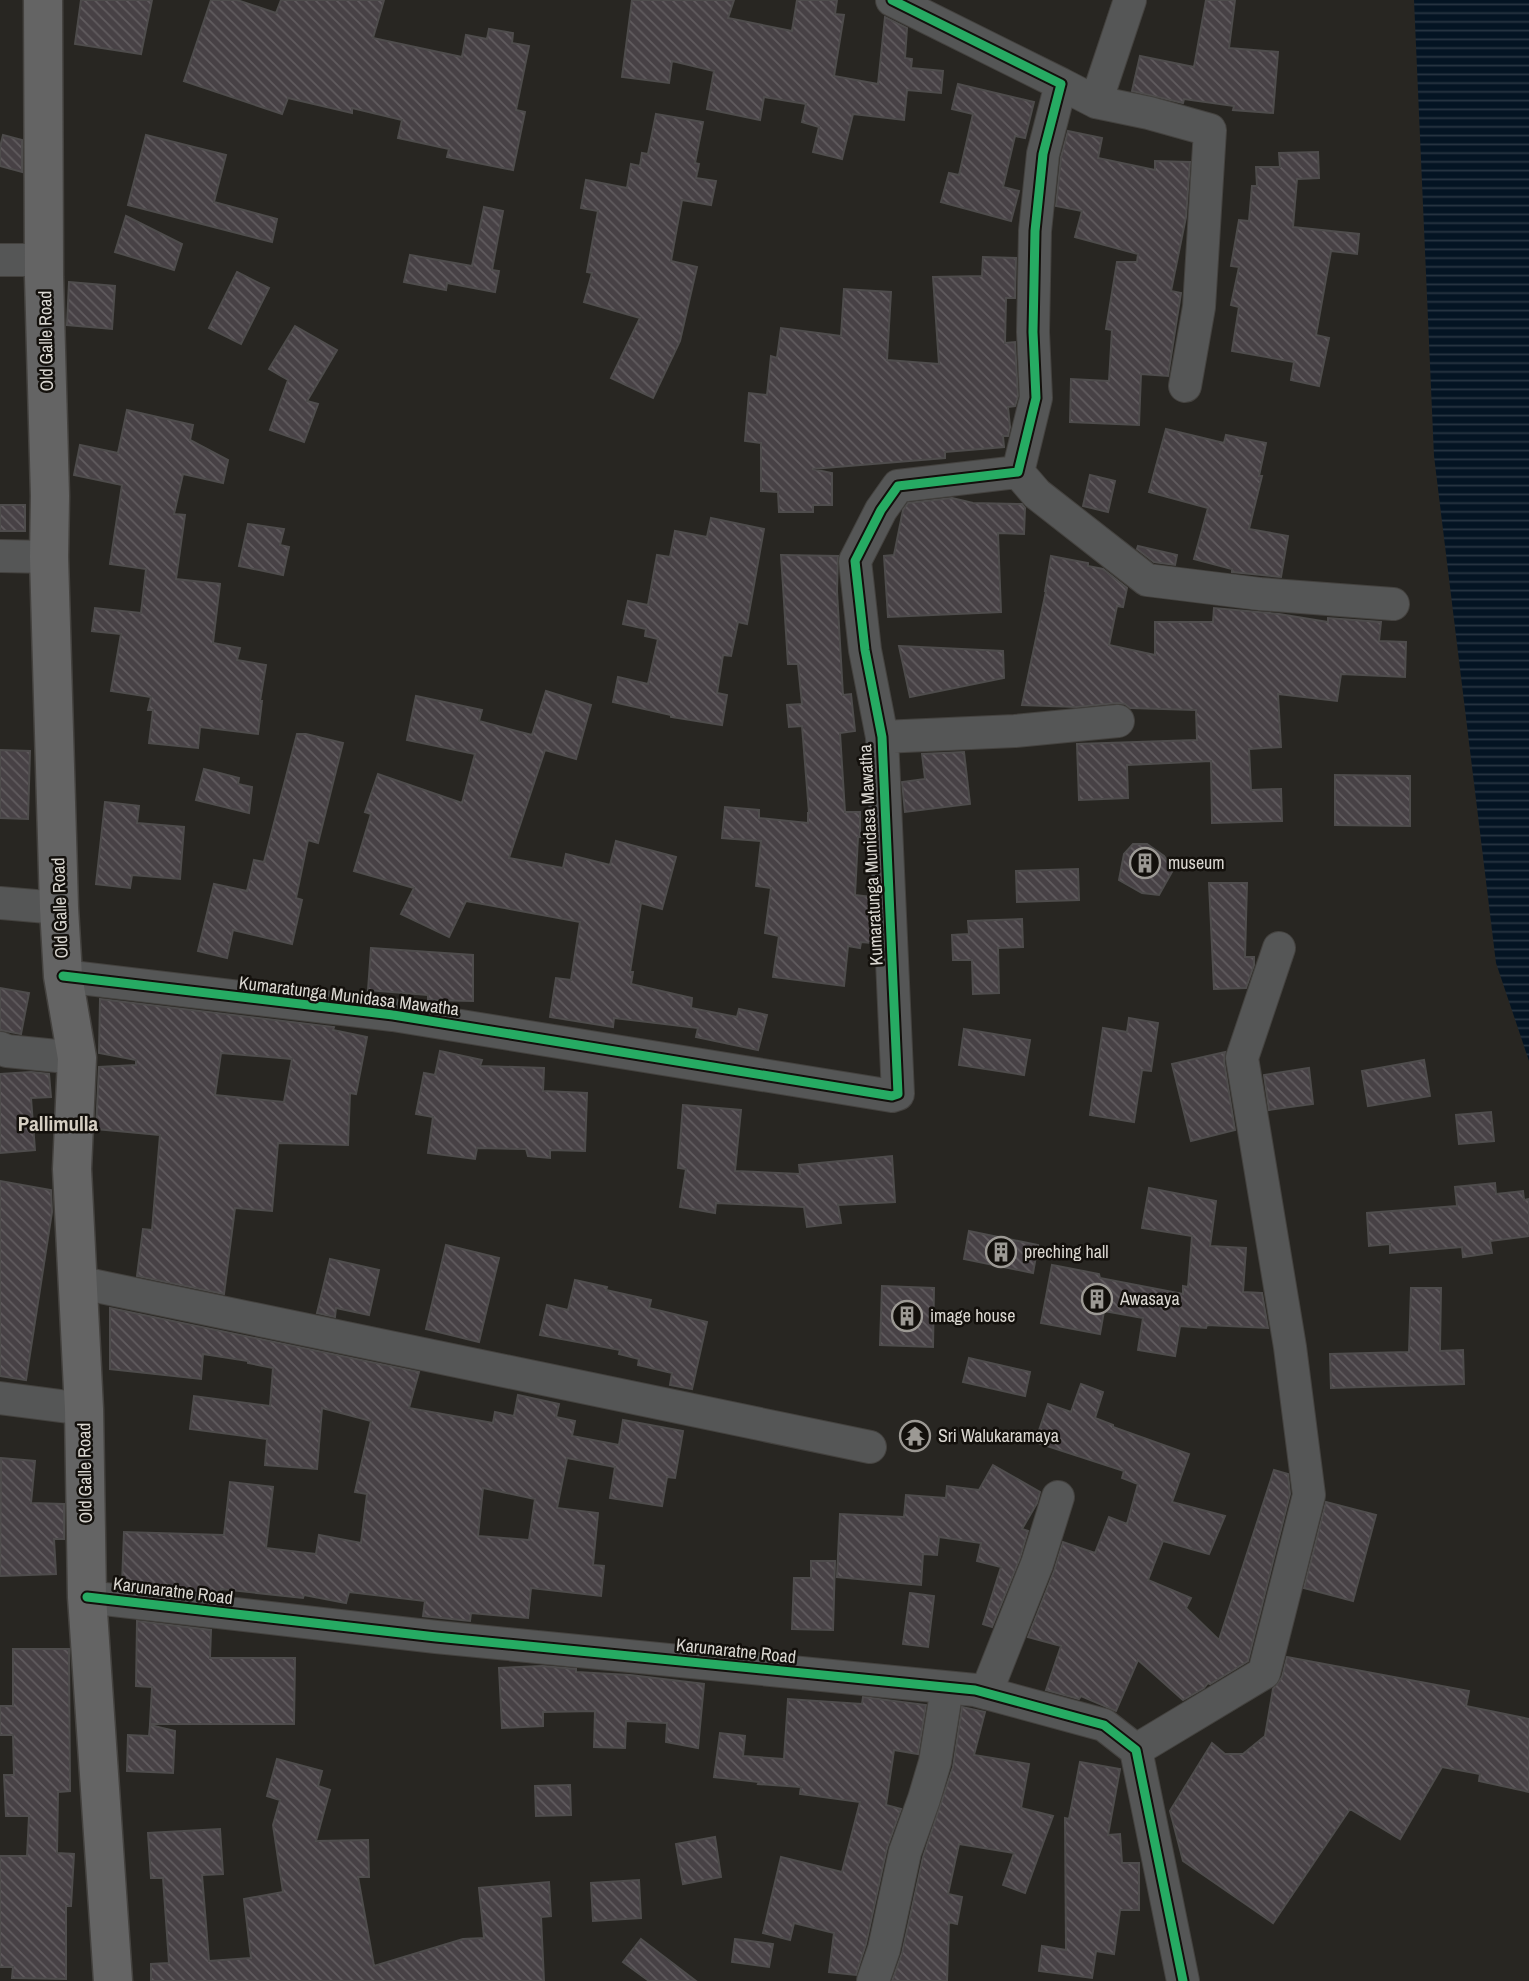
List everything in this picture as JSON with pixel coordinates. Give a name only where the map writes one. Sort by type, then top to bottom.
[{"type":"highway","name":"Old Galle Road","points":[[43,0],[49,557],[59,908],[63,976],[77,1058],[72,1169],[85,1409],[87,1597],[113,1981]]},
{"type":"street","points":[[892,0],[1096,102],[1191,123],[1210,130],[1199,307],[1185,386]]},
{"type":"street","points":[[1096,102],[1130,0]]},
{"type":"street","points":[[1061,84],[1043,154],[1035,231],[1033,332],[1037,398],[1018,472],[1037,494],[1147,580],[1260,594],[1393,604]]},
{"type":"street","points":[[0,260],[45,260]]},
{"type":"street","name":"Kumaratunga Munidasa Mawatha","points":[[63,976],[393,1015],[892,1096],[898,1094],[882,737],[865,650],[855,561],[881,510],[898,486],[1018,472]]},
{"type":"street","points":[[0,556],[49,557]]},
{"type":"street","points":[[882,737],[1015,731],[1118,720]]},
{"type":"street","points":[[0,903],[59,908]]},
{"type":"street","points":[[1183,1981],[1136,1751],[1264,1673],[1309,1495],[1290,1347],[1242,1058],[1279,948]]},
{"type":"street","points":[[0,1048],[77,1058]]},
{"type":"street","points":[[77,1282],[870,1447]]},
{"type":"street","points":[[0,1398],[85,1409]]},
{"type":"street","points":[[986,1693],[1037,1564],[1058,1497]]},
{"type":"street","name":"Karunaratne Road","points":[[87,1597],[436,1637],[975,1690],[1104,1726],[1136,1751]]},
{"type":"street","points":[[873,1981],[884,1949],[905,1852],[935,1762],[947,1688]]},
{"type":"water","points":[[1414,0],[1529,0],[1529,1061],[1496,963],[1434,456]]},
{"type":"building","points":[[81,0],[152,0],[141,54],[75,44]]},
{"type":"building","points":[[211,0],[237,0],[276,13],[281,0],[384,0],[373,38],[462,57],[466,35],[487,39],[489,29],[513,33],[512,43],[529,46],[516,110],[525,112],[513,170],[447,157],[449,149],[398,138],[402,120],[352,108],[352,113],[288,98],[282,114],[184,81]]},
{"type":"building","points":[[632,0],[734,0],[728,18],[792,31],[797,0],[837,0],[835,14],[844,15],[834,76],[878,84],[885,17],[907,28],[905,58],[912,59],[911,68],[943,71],[941,93],[907,90],[904,120],[853,114],[842,159],[813,152],[819,127],[802,122],[806,104],[764,97],[760,120],[707,109],[714,71],[672,61],[669,83],[622,77]]},
{"type":"building","points":[[1206,0],[1235,0],[1229,48],[1278,52],[1273,113],[1233,110],[1234,106],[1184,99],[1183,103],[1132,91],[1140,56],[1194,67]]},
{"type":"building","points":[[958,84],[1034,102],[1025,138],[1015,136],[1003,187],[1019,191],[1011,221],[941,202],[949,173],[959,175],[973,114],[952,109]]},
{"type":"building","points":[[656,114],[703,122],[695,163],[699,164],[696,178],[716,181],[711,205],[682,200],[671,261],[697,267],[680,341],[653,398],[611,378],[640,318],[584,302],[592,273],[587,272],[598,211],[581,208],[586,180],[627,188],[631,164],[640,166],[642,153],[648,154]]},
{"type":"building","points":[[1068,131],[1102,138],[1098,158],[1155,170],[1155,161],[1190,162],[1186,217],[1171,291],[1181,293],[1168,376],[1141,374],[1139,425],[1070,422],[1071,379],[1109,381],[1112,330],[1106,329],[1117,262],[1137,262],[1138,254],[1075,237],[1082,211],[1056,206],[1061,157]]},
{"type":"building","points":[[3,135],[22,140],[22,172],[0,166]]},
{"type":"building","points":[[146,135],[226,155],[214,202],[277,219],[272,242],[128,205]]},
{"type":"building","points":[[1318,152],[1319,178],[1297,179],[1293,227],[1359,234],[1357,254],[1331,251],[1316,335],[1329,338],[1319,386],[1291,380],[1294,362],[1232,351],[1239,307],[1231,305],[1239,267],[1231,266],[1239,220],[1249,221],[1252,186],[1257,186],[1256,167],[1280,167],[1279,153]]},
{"type":"building","points":[[484,207],[503,211],[492,270],[499,271],[495,292],[447,283],[446,290],[404,282],[410,255],[472,266]]},
{"type":"building","points":[[126,216],[182,244],[174,270],[115,252]]},
{"type":"building","points":[[983,257],[1016,258],[1015,298],[1006,298],[1005,343],[1015,342],[1018,396],[1015,406],[1008,407],[1010,427],[1008,436],[1003,436],[1004,447],[945,452],[945,458],[812,469],[832,473],[832,505],[813,505],[813,512],[779,512],[778,492],[761,491],[761,443],[745,441],[749,393],[767,395],[771,356],[777,358],[781,328],[841,336],[844,289],[891,292],[887,360],[939,364],[933,277],[982,276]]},
{"type":"building","points":[[237,272],[269,288],[241,344],[209,328]]},
{"type":"building","points":[[69,282],[115,286],[112,329],[67,325]]},
{"type":"building","points":[[295,326],[337,350],[307,401],[318,404],[304,442],[270,430],[288,380],[269,369]]},
{"type":"building","points":[[127,410],[193,425],[190,440],[228,460],[223,483],[183,474],[174,514],[185,515],[176,579],[220,584],[213,643],[240,648],[237,660],[266,665],[258,734],[200,727],[198,748],[149,743],[153,710],[148,710],[151,697],[111,691],[121,634],[92,631],[95,608],[141,613],[146,569],[110,564],[122,485],[74,475],[80,445],[118,453]]},
{"type":"building","points":[[1166,429],[1224,443],[1226,435],[1266,443],[1259,476],[1262,476],[1249,529],[1288,536],[1281,577],[1232,572],[1232,569],[1194,559],[1208,508],[1149,492]]},
{"type":"building","points":[[1090,475],[1115,481],[1108,512],[1083,506]]},
{"type":"building","points":[[952,498],[973,503],[1022,504],[1025,508],[1024,534],[998,533],[1001,612],[888,617],[884,556],[894,555],[903,510],[908,503]]},
{"type":"building","points":[[0,505],[25,505],[25,531],[0,531]]},
{"type":"building","points":[[711,518],[764,529],[747,624],[738,622],[731,656],[723,655],[717,693],[727,695],[722,725],[671,717],[613,702],[618,677],[648,684],[658,639],[645,636],[646,629],[623,624],[628,601],[648,605],[657,555],[670,557],[675,531],[707,537]]},
{"type":"building","points":[[248,524],[284,529],[280,545],[289,547],[283,575],[239,566]]},
{"type":"building","points":[[1138,546],[1177,555],[1175,565],[1154,562],[1137,549]]},
{"type":"building","points":[[781,555],[838,556],[837,591],[843,695],[851,694],[855,731],[840,733],[845,812],[860,812],[855,895],[871,897],[872,933],[871,943],[861,942],[860,948],[848,946],[844,986],[773,977],[779,936],[765,933],[771,888],[756,886],[761,841],[722,838],[725,807],[759,810],[759,818],[808,823],[802,726],[789,727],[787,705],[802,704],[798,664],[788,664]]},
{"type":"building","points":[[1051,556],[1088,563],[1088,566],[1103,569],[1127,588],[1123,607],[1117,606],[1109,645],[1155,655],[1155,622],[1213,622],[1214,608],[1328,622],[1328,618],[1381,622],[1379,641],[1406,642],[1405,677],[1341,674],[1337,701],[1278,694],[1281,747],[1249,749],[1251,790],[1281,789],[1282,821],[1212,823],[1211,761],[1127,765],[1128,798],[1079,800],[1077,744],[1197,740],[1196,710],[1130,708],[1117,703],[1077,707],[1022,705]]},
{"type":"building","points":[[899,646],[1003,651],[1004,678],[910,697]]},
{"type":"building","points":[[546,691],[591,705],[576,759],[545,750],[509,858],[563,868],[566,854],[610,865],[616,841],[676,857],[662,909],[641,903],[630,972],[633,972],[631,984],[692,998],[691,1008],[737,1017],[739,1009],[767,1015],[758,1050],[696,1037],[698,1028],[614,1018],[613,1027],[550,1017],[556,978],[571,980],[580,922],[466,901],[449,937],[401,914],[414,888],[354,871],[371,814],[365,812],[378,774],[462,803],[475,754],[407,740],[416,696],[482,710],[479,721],[532,735]]},
{"type":"building","points":[[297,734],[343,743],[318,843],[308,840],[296,898],[302,900],[292,944],[233,930],[227,958],[198,951],[214,884],[247,891],[254,860],[264,862]]},
{"type":"building","points":[[0,750],[30,751],[28,819],[0,818]]},
{"type":"building","points":[[964,752],[970,804],[905,812],[902,782],[925,779],[922,754]]},
{"type":"building","points":[[204,769],[239,778],[238,784],[252,787],[249,813],[196,800]]},
{"type":"building","points":[[1335,775],[1410,776],[1410,826],[1335,825]]},
{"type":"building","points":[[105,802],[139,806],[137,823],[184,827],[180,879],[132,875],[130,888],[96,884]]},
{"type":"building","name":"museum","points":[[1133,844],[1147,844],[1164,856],[1173,870],[1159,895],[1142,893],[1119,880],[1124,854]]},
{"type":"building","points":[[1078,869],[1079,900],[1017,902],[1016,871]]},
{"type":"building","points":[[1209,883],[1247,883],[1245,957],[1254,957],[1254,965],[1246,988],[1214,989]]},
{"type":"building","points":[[1022,919],[1023,947],[998,948],[999,993],[973,994],[972,960],[953,960],[952,935],[969,934],[968,921]]},
{"type":"building","points":[[371,948],[473,955],[473,1001],[428,1000],[428,995],[368,990]]},
{"type":"building","points":[[0,988],[29,993],[21,1034],[0,1030]]},
{"type":"building","points":[[100,999],[334,1027],[333,1030],[367,1037],[356,1094],[350,1093],[348,1145],[278,1143],[272,1211],[235,1208],[224,1294],[137,1276],[143,1229],[152,1230],[160,1135],[96,1129],[99,1067],[136,1065],[136,1060],[99,1053]],"holes":[[[221,1053],[292,1059],[284,1102],[215,1095]]]},
{"type":"building","points":[[1129,1018],[1158,1023],[1151,1071],[1142,1070],[1134,1122],[1090,1115],[1103,1028],[1127,1032]]},
{"type":"building","points":[[964,1029],[1030,1040],[1024,1075],[959,1065]]},
{"type":"building","points":[[440,1051],[482,1060],[480,1066],[544,1068],[543,1091],[587,1093],[585,1151],[550,1150],[550,1158],[528,1156],[526,1149],[477,1148],[475,1159],[428,1153],[433,1117],[416,1114],[424,1073],[435,1075]]},
{"type":"building","points":[[1225,1052],[1224,1061],[1235,1130],[1191,1141],[1172,1064]]},
{"type":"building","points":[[1424,1060],[1430,1096],[1368,1106],[1362,1071]]},
{"type":"building","points":[[1309,1068],[1313,1104],[1269,1110],[1264,1075]]},
{"type":"building","points":[[0,1074],[49,1074],[51,1097],[31,1098],[35,1150],[0,1153]]},
{"type":"building","points":[[683,1105],[741,1110],[735,1171],[800,1174],[799,1165],[892,1156],[895,1202],[838,1205],[841,1223],[807,1227],[804,1207],[716,1203],[715,1213],[680,1207],[686,1169],[678,1168]]},
{"type":"building","points":[[1491,1112],[1494,1141],[1459,1144],[1456,1115]]},
{"type":"building","points":[[0,1181],[51,1190],[52,1212],[26,1380],[0,1376]]},
{"type":"building","points":[[1495,1183],[1496,1194],[1523,1191],[1524,1200],[1529,1199],[1529,1236],[1490,1241],[1492,1253],[1463,1257],[1462,1247],[1390,1253],[1390,1244],[1369,1246],[1367,1213],[1457,1206],[1455,1187]]},
{"type":"building","points":[[1149,1188],[1216,1201],[1210,1246],[1246,1248],[1243,1292],[1262,1293],[1268,1328],[1180,1326],[1175,1356],[1138,1350],[1143,1318],[1104,1311],[1100,1334],[1041,1323],[1052,1265],[1099,1274],[1100,1278],[1183,1294],[1183,1286],[1188,1287],[1192,1236],[1142,1228]]},
{"type":"building","name":"preching hall","points":[[969,1231],[1038,1245],[1033,1273],[964,1259]]},
{"type":"building","points":[[446,1245],[499,1258],[479,1342],[426,1329]]},
{"type":"building","points":[[330,1259],[379,1270],[369,1315],[336,1308],[335,1317],[317,1313]]},
{"type":"building","points":[[575,1280],[651,1300],[649,1308],[707,1322],[692,1389],[670,1385],[672,1373],[638,1365],[639,1359],[619,1354],[620,1350],[540,1335],[547,1305],[568,1310]]},
{"type":"building","name":"image house","points":[[882,1286],[934,1288],[933,1347],[880,1345]]},
{"type":"building","points":[[1411,1288],[1441,1288],[1440,1351],[1463,1350],[1464,1384],[1331,1388],[1330,1354],[1409,1352]]},
{"type":"building","points":[[110,1308],[419,1372],[409,1408],[493,1423],[495,1412],[514,1416],[518,1395],[559,1404],[556,1417],[575,1421],[572,1436],[619,1445],[623,1420],[683,1431],[675,1478],[667,1477],[662,1506],[610,1498],[615,1467],[567,1458],[557,1508],[598,1513],[593,1565],[604,1566],[601,1596],[531,1588],[528,1618],[471,1613],[470,1621],[423,1616],[425,1601],[349,1592],[346,1603],[304,1595],[303,1598],[221,1589],[221,1594],[122,1583],[124,1532],[224,1535],[230,1482],[273,1487],[266,1548],[316,1554],[319,1535],[361,1543],[367,1494],[355,1492],[371,1421],[322,1408],[317,1469],[265,1465],[267,1439],[190,1429],[194,1396],[270,1406],[273,1368],[203,1354],[201,1379],[110,1369]],"holes":[[[483,1488],[535,1499],[529,1540],[478,1536]]]},
{"type":"building","points":[[969,1358],[1030,1372],[1025,1396],[963,1382]]},
{"type":"building","points":[[1081,1384],[1103,1392],[1095,1418],[1189,1454],[1172,1502],[1225,1516],[1209,1554],[1163,1541],[1148,1580],[1191,1598],[1186,1608],[1219,1640],[1274,1470],[1288,1474],[1290,1494],[1248,1661],[1183,1700],[1138,1660],[1116,1711],[1081,1696],[1079,1699],[1046,1690],[1061,1646],[1028,1637],[1063,1542],[1095,1553],[1109,1517],[1127,1524],[1138,1484],[1122,1478],[1124,1471],[1035,1442],[1048,1404],[1071,1412]]},
{"type":"building","points":[[1,1458],[35,1461],[31,1503],[64,1504],[64,1539],[54,1539],[56,1574],[0,1576]]},
{"type":"building","points":[[993,1465],[1040,1492],[1037,1503],[1022,1529],[1028,1531],[1020,1558],[992,1627],[983,1624],[1001,1567],[977,1561],[981,1543],[939,1537],[937,1555],[923,1554],[921,1585],[837,1577],[840,1514],[904,1517],[906,1495],[946,1498],[947,1486],[979,1490]]},
{"type":"building","points":[[1326,1502],[1376,1515],[1353,1601],[1304,1588]]},
{"type":"building","points":[[811,1561],[835,1561],[833,1630],[792,1629],[794,1578],[811,1578]]},
{"type":"building","points":[[910,1593],[934,1596],[928,1647],[903,1644]]},
{"type":"building","points":[[137,1621],[211,1630],[210,1658],[295,1658],[294,1724],[150,1724],[152,1687],[136,1686]]},
{"type":"building","points":[[13,1649],[69,1649],[70,1791],[58,1792],[57,1853],[74,1854],[71,1906],[66,1906],[66,1979],[12,1978],[13,1967],[0,1967],[0,1856],[27,1856],[29,1816],[6,1816],[4,1775],[14,1775],[13,1735],[0,1735],[0,1706],[13,1706]]},
{"type":"building","points":[[1287,1657],[1469,1691],[1466,1706],[1529,1719],[1529,1792],[1479,1781],[1480,1774],[1442,1767],[1400,1839],[1350,1809],[1273,1923],[1183,1861],[1170,1811],[1212,1743],[1225,1754],[1243,1754],[1265,1736],[1273,1689],[1282,1677]]},
{"type":"building","points":[[542,1666],[576,1669],[576,1672],[704,1684],[698,1748],[666,1742],[667,1723],[626,1721],[625,1748],[594,1747],[595,1711],[543,1712],[543,1726],[502,1728],[499,1668]]},
{"type":"building","points":[[863,1697],[926,1705],[918,1754],[894,1750],[886,1805],[901,1809],[887,1848],[866,1944],[856,1975],[829,1972],[834,1933],[794,1923],[790,1940],[763,1933],[781,1857],[842,1872],[860,1802],[800,1794],[801,1787],[714,1777],[720,1733],[745,1736],[743,1756],[784,1759],[788,1699],[862,1704]]},
{"type":"building","points":[[962,1707],[985,1712],[974,1755],[1029,1764],[1021,1808],[1053,1816],[1025,1893],[1003,1885],[1014,1853],[959,1844],[948,1894],[962,1897],[957,1924],[949,1922],[947,1981],[892,1981],[902,1953],[923,1857],[953,1767]]},
{"type":"building","points":[[150,1725],[175,1731],[173,1773],[127,1771],[128,1735],[149,1736]]},
{"type":"building","points":[[277,1759],[322,1771],[318,1786],[330,1790],[316,1841],[368,1840],[369,1877],[358,1877],[374,1966],[463,1939],[484,1938],[479,1888],[549,1882],[551,1916],[541,1917],[544,1981],[151,1981],[151,1964],[169,1963],[163,1878],[151,1878],[148,1833],[220,1829],[223,1874],[202,1875],[209,1961],[251,1958],[244,1899],[283,1892],[273,1825],[280,1800],[267,1796]]},
{"type":"building","points":[[1080,1762],[1120,1769],[1108,1835],[1120,1834],[1122,1863],[1139,1863],[1139,1910],[1120,1910],[1114,1954],[1096,1951],[1092,1978],[1039,1971],[1042,1946],[1066,1950],[1065,1818],[1069,1819]]},
{"type":"building","points":[[570,1785],[571,1815],[536,1816],[535,1786]]},
{"type":"building","points":[[715,1837],[721,1877],[683,1884],[676,1844]]},
{"type":"building","points":[[639,1880],[641,1918],[593,1921],[591,1883]]},
{"type":"building","points":[[641,1939],[696,1981],[649,1981],[623,1962]]},
{"type":"building","points":[[735,1939],[773,1944],[769,1967],[732,1962]]},
{"type":"cycle path","points":[[63,976],[393,1015],[892,1096],[898,1094],[882,737],[865,650],[855,561],[881,510],[898,486],[1018,472],[1036,398],[1033,332],[1035,231],[1043,154],[1061,84],[892,0]]},
{"type":"cycle path","points":[[87,1597],[436,1637],[975,1690],[1104,1725],[1136,1750],[1183,1981]]},
{"type":"place","name":"museum","points":[[1145,863]]},
{"type":"place","name":"preching hall","points":[[1001,1252]]},
{"type":"place","name":"Awasaya","points":[[1097,1299]]},
{"type":"place","name":"image house","points":[[907,1316]]},
{"type":"place","name":"Sri Walukaramaya","points":[[915,1436]]},
{"type":"district","name":"Pallimulla","points":[[58,1124]]}]
